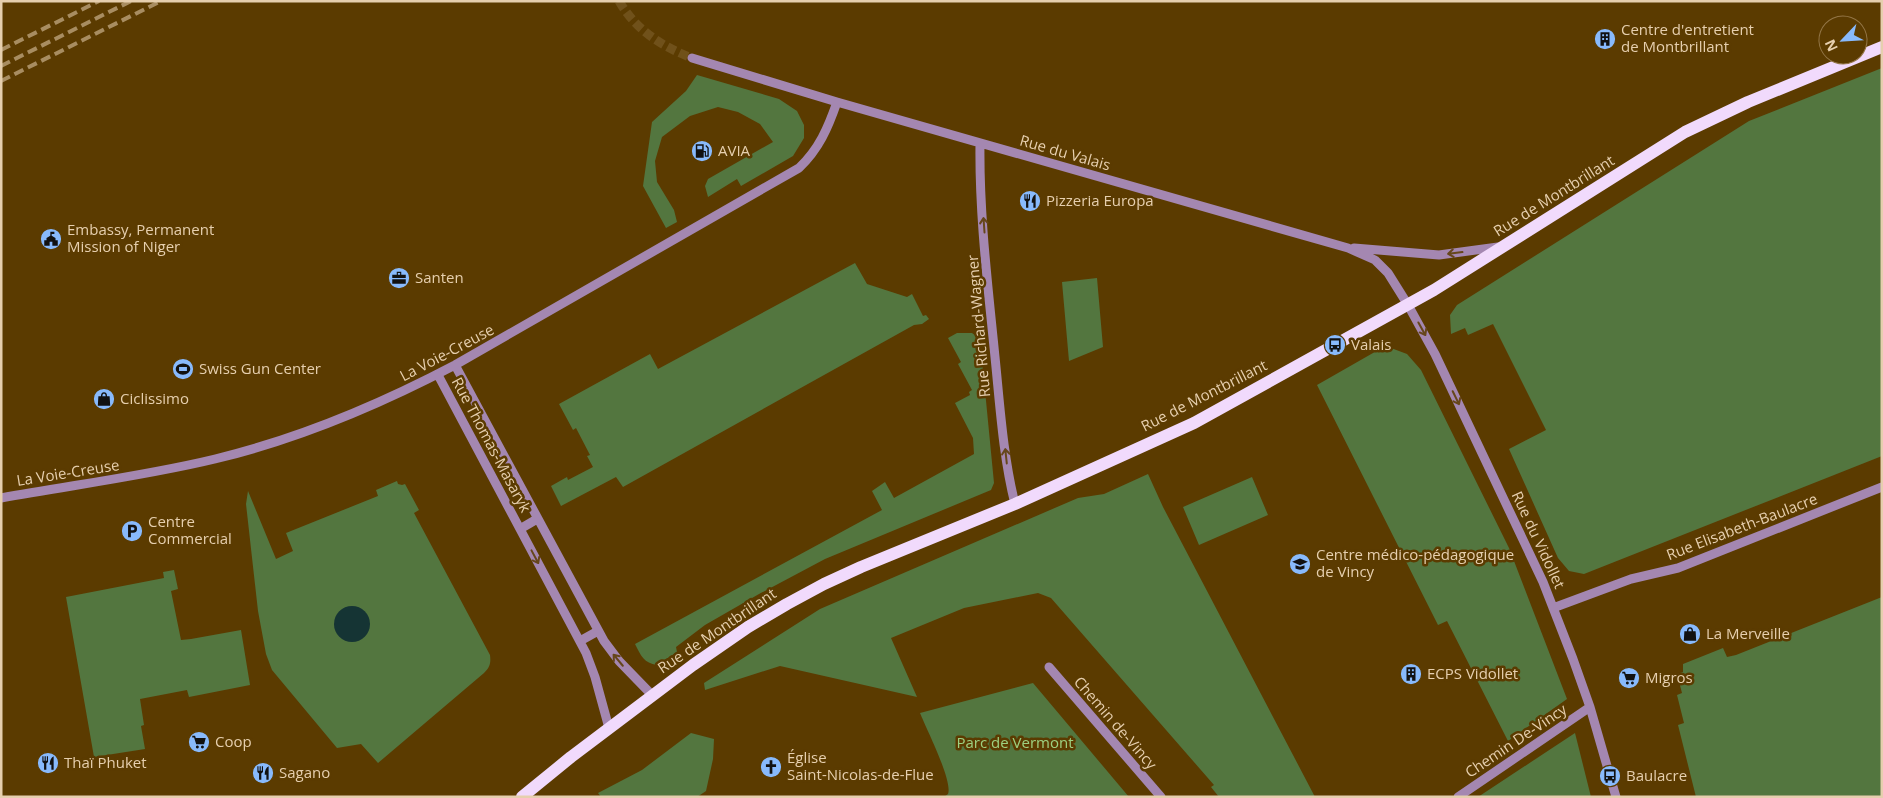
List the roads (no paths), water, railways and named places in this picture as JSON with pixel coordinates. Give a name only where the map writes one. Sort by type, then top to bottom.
[{"type":"main road","name":"Rue de Montbrillant","points":[[522,797],[652,695],[748,627],[824,584],[1014,504],[1194,423],[1408,305],[1685,132],[1748,102],[1882,47]]},
{"type":"street","name":"Rue du Valais","points":[[692,58],[837,102],[1348,248],[1375,260],[1388,273],[1408,305]]},
{"type":"street","name":"La Voie-Creuse","points":[[1,498],[149,473],[234,454],[357,412],[438,375],[799,168],[812,155],[821,142],[837,102]]},
{"type":"street","name":"Rue Richard-Wagner","points":[[980,143],[990,308],[1007,470],[1014,504]]},
{"type":"street","points":[[1348,248],[1439,254],[1503,247]]},
{"type":"street","name":"Rue du Vidollet","points":[[1408,305],[1435,354],[1540,575],[1590,707],[1616,797]]},
{"type":"street","name":"Rue Thomas-Masaryk","points":[[456,366],[598,631],[619,661],[652,695]]},
{"type":"street","name":"Rue Thomas-Masaryk","points":[[438,375],[580,641],[595,677],[609,728]]},
{"type":"street","name":"Rue Elisabeth-Baulacre","points":[[1553,608],[1631,579],[1678,568],[1882,487]]},
{"type":"street","name":"Rue Thomas-Masaryk","points":[[520,529],[537,519]]},
{"type":"street","points":[[580,641],[598,631]]},
{"type":"street","name":"Chemin de-Vincy","points":[[1049,668],[1161,797]]},
{"type":"street","name":"Chemin De-Vincy","points":[[1458,797],[1590,707]]},
{"type":"water","points":[[352,606],[365,611],[370,624],[365,637],[352,642],[339,637],[334,624],[339,611]]},
{"type":"tunnel","points":[[619,1],[641,29],[670,48],[692,58]]},
{"type":"railway","points":[[1,50],[99,1]]},
{"type":"railway","points":[[1,66],[131,1]]},
{"type":"railway","points":[[1,81],[161,1]]},
{"type":"place","name":"Centre d'entretient de Montbrillant","points":[[1605,39]]},
{"type":"place","name":"AVIA","points":[[702,151]]},
{"type":"place","name":"Pizzeria Europa","points":[[1030,201]]},
{"type":"place","name":"Embassy, Permanent Mission of Niger","points":[[51,239]]},
{"type":"place","name":"Santen","points":[[399,278]]},
{"type":"place","name":"Valais","points":[[1335,345]]},
{"type":"place","name":"Swiss Gun Center","points":[[183,369]]},
{"type":"place","name":"Ciclissimo","points":[[104,399]]},
{"type":"place","name":"Centre Commercial","points":[[132,531]]},
{"type":"place","name":"Centre médico-pédagogique de Vincy","points":[[1300,564]]},
{"type":"place","name":"La Merveille","points":[[1690,634]]},
{"type":"place","name":"ECPS Vidollet","points":[[1411,674]]},
{"type":"place","name":"Migros","points":[[1629,678]]},
{"type":"place","name":"Coop","points":[[199,742]]},
{"type":"place","name":"Thaï Phuket","points":[[48,763]]},
{"type":"place","name":"Église Saint-Nicolas-de-Flue","points":[[771,767]]},
{"type":"place","name":"Sagano","points":[[263,773]]},
{"type":"place","name":"Baulacre","points":[[1610,776]]},
{"type":"park label","name":"Parc de Vermont","points":[[1015,743]]}]
